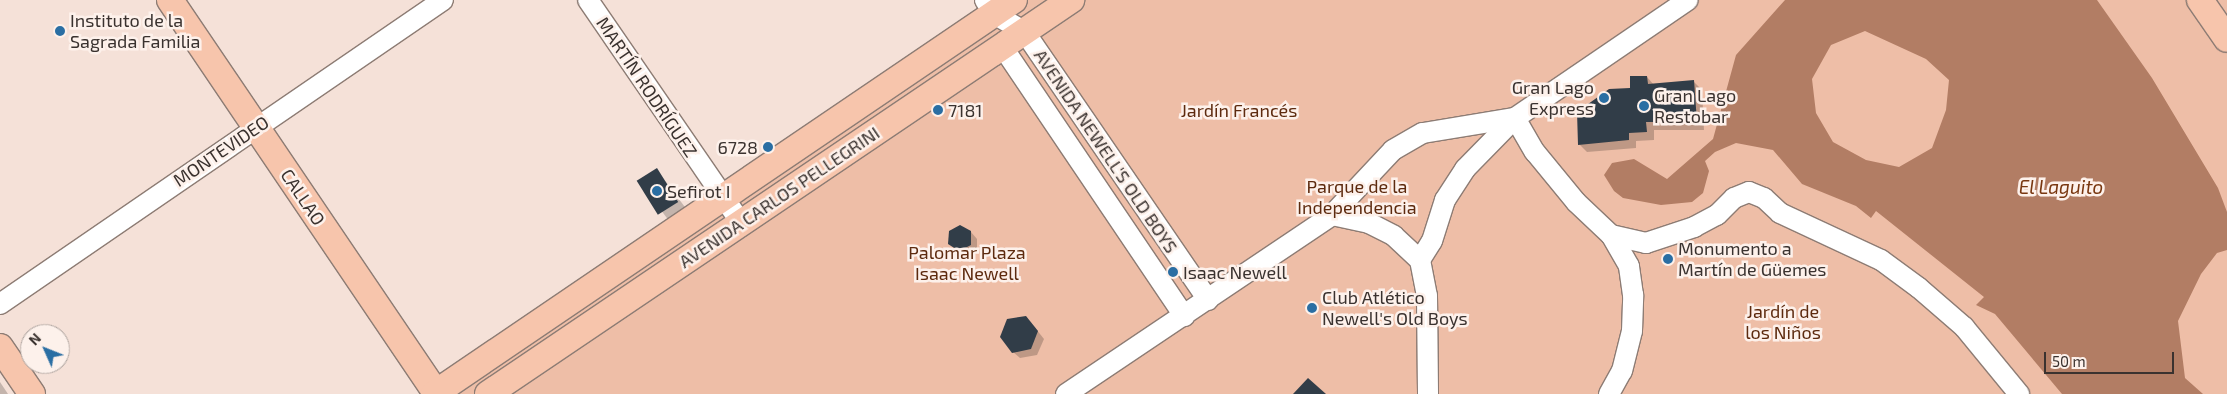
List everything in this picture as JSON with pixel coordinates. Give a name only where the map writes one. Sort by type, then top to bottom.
[{"type":"main road","name":"CALLAO","points":[[170,0],[436,394]]},
{"type":"main road","name":"AVENIDA CARLOS PELLEGRINI","points":[[488,394],[1071,0]]},
{"type":"main road","points":[[2200,0],[2227,39]]},
{"type":"main road","name":"AVENIDA CARLOS PELLEGRINI","points":[[436,394],[998,5]]},
{"type":"main road","points":[[0,347],[32,394]]},
{"type":"street","name":"MONTEVIDEO","points":[[0,304],[443,0]]},
{"type":"street","name":"MARTÍN RODRÍGUEZ","points":[[588,0],[741,223]]},
{"type":"street","points":[[1420,260],[1432,241],[1445,200],[1465,168],[1515,118],[1688,0]]},
{"type":"street","name":"AVENIDA NEWELL'S OLD BOYS","points":[[998,5],[1024,31],[1208,300]]},
{"type":"street","name":"AVENIDA NEWELL'S OLD BOYS","points":[[1002,46],[1184,316]]},
{"type":"street","points":[[1066,394],[1332,215],[1393,150],[1423,133],[1515,118]]},
{"type":"street","points":[[1515,118],[1535,152],[1570,195],[1611,235],[1629,266],[1633,295],[1630,339],[1622,371],[1609,394]]},
{"type":"street","points":[[1611,235],[1646,243],[1694,227],[1717,215],[1734,198],[1748,192],[1764,198],[1798,223],[1880,260],[1920,288],[1964,327],[2019,394]]},
{"type":"street","points":[[1332,215],[1369,223],[1394,236],[1420,260],[1427,296],[1428,394]]},
{"type":"green space","name":"Parque de la Independencia","points":[[1014,0],[2227,0],[2227,394],[434,394]]},
{"type":"water","name":"El Laguito","points":[[1785,0],[2097,0],[2152,78],[2218,188],[2227,212],[2227,250],[2217,253],[2201,274],[2178,321],[2185,378],[2203,394],[2062,394],[1995,314],[1976,305],[1984,297],[1876,211],[1871,218],[1856,206],[1802,184],[1773,150],[1736,143],[1715,152],[1705,161],[1709,171],[1703,193],[1692,202],[1661,205],[1623,198],[1614,191],[1604,175],[1612,163],[1634,159],[1667,179],[1713,139],[1736,55]],"holes":[[[1865,31],[1926,59],[1949,80],[1946,110],[1932,148],[1899,167],[1866,160],[1833,142],[1816,113],[1812,79],[1831,45]]]},
{"type":"building","points":[[1630,76],[1647,76],[1648,84],[1694,80],[1697,122],[1646,122],[1647,132],[1629,133],[1629,140],[1578,145],[1577,112],[1609,89],[1630,88]]},
{"type":"building","name":"Sefirot I","points":[[657,168],[678,202],[658,215],[637,181]]},
{"type":"building","points":[[960,225],[971,231],[971,245],[959,251],[948,244],[949,231]]},
{"type":"building","points":[[1026,316],[1038,331],[1031,349],[1012,353],[1000,337],[1007,319]]},
{"type":"building","points":[[1308,378],[1326,394],[1293,394]]},
{"type":"place","name":"Instituto de la Sagrada Familia","points":[[60,31]]},
{"type":"place","name":"Gran Lago Express","points":[[1604,98]]},
{"type":"place","name":"Gran Lago Restobar","points":[[1644,106]]},
{"type":"place","name":"7181","points":[[938,110]]},
{"type":"place","name":"6728","points":[[768,147]]},
{"type":"place","name":"Sefirot I","points":[[657,191]]},
{"type":"place","name":"Monumento a Martín de Güemes","points":[[1668,259]]},
{"type":"place","name":"Isaac Newell","points":[[1173,272]]},
{"type":"place","name":"Club Atlético Newell's Old Boys","points":[[1312,308]]},
{"type":"park label","name":"Jardín Francés","points":[[1239,110]]},
{"type":"park label","name":"Palomar Plaza Isaac Newell","points":[[967,263]]},
{"type":"park label","name":"Jardín de los Niños","points":[[1783,322]]}]
